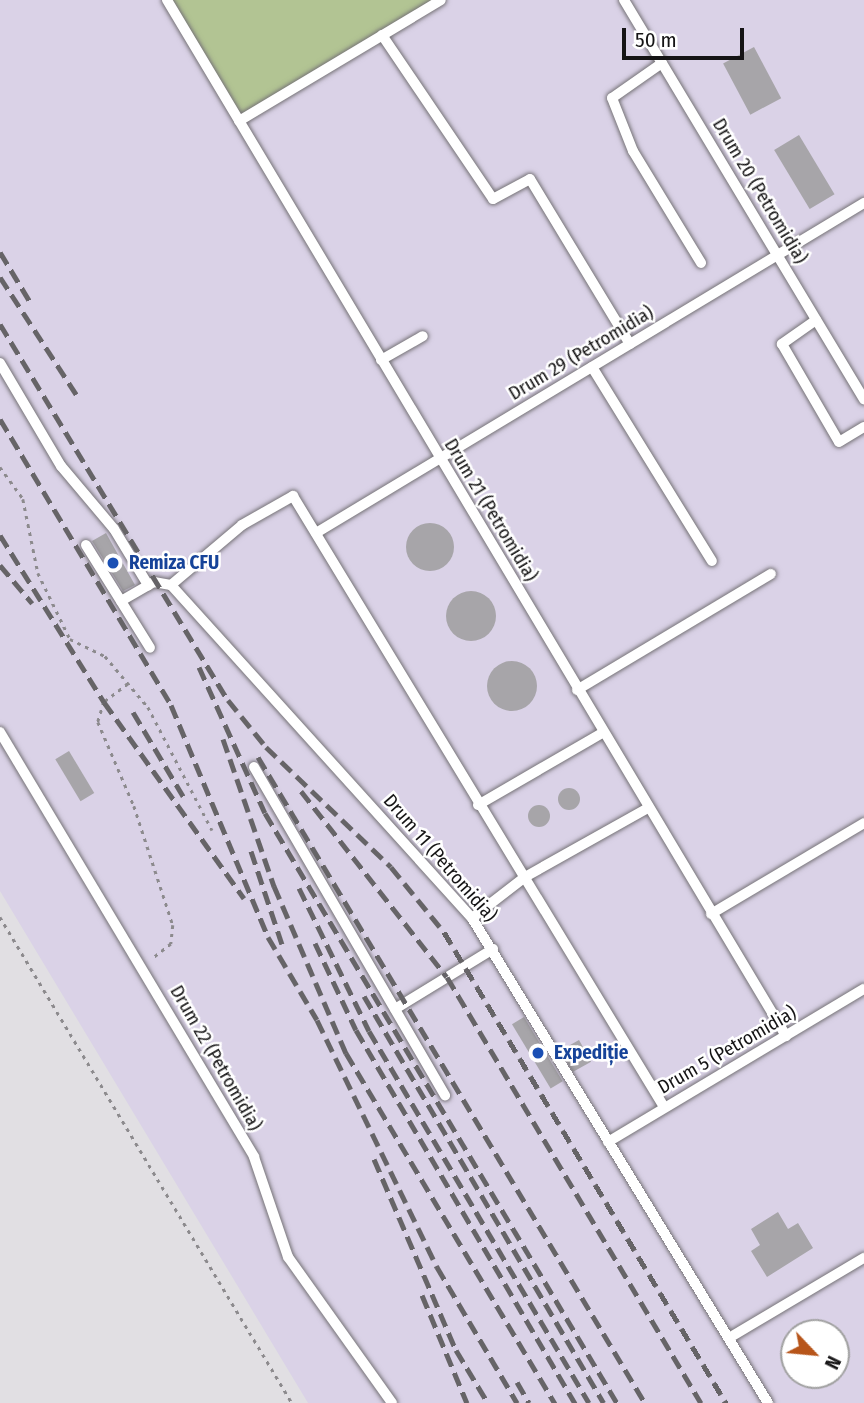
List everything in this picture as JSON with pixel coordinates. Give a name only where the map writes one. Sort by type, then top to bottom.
[{"type":"lane","name":"Drum 21 (Petromidia)","points":[[167,0],[602,733],[786,1036]]},
{"type":"lane","points":[[239,121],[442,0]]},
{"type":"lane","name":"Drum 20 (Petromidia)","points":[[624,0],[864,400]]},
{"type":"lane","points":[[382,35],[492,199],[530,179],[630,344]]},
{"type":"lane","points":[[662,63],[611,98],[633,150],[701,263]]},
{"type":"lane","name":"Drum 29 (Petromidia)","points":[[316,533],[864,203]]},
{"type":"lane","points":[[816,320],[782,344],[839,442],[864,427]]},
{"type":"lane","points":[[382,360],[423,336]]},
{"type":"lane","points":[[0,363],[61,466],[114,529],[148,585]]},
{"type":"lane","points":[[592,367],[712,561]]},
{"type":"lane","points":[[121,601],[148,585],[171,585],[242,525],[293,496],[478,805],[525,877],[664,1107]]},
{"type":"lane","points":[[86,545],[150,648]]},
{"type":"lane","points":[[577,690],[771,574]]},
{"type":"lane","name":"Drum 11 (Petromidia)","points":[[171,585],[472,918],[494,949],[608,1142],[768,1403]]},
{"type":"lane","name":"Drum 22 (Petromidia)","points":[[0,732],[141,965],[263,1175],[288,1257],[392,1403]]},
{"type":"lane","points":[[478,805],[602,733]]},
{"type":"lane","points":[[254,767],[445,1095]]},
{"type":"lane","points":[[472,918],[525,877],[648,808]]},
{"type":"lane","points":[[711,914],[864,823]]},
{"type":"lane","points":[[395,1009],[494,949]]},
{"type":"lane","name":"Drum 5 (Petromidia)","points":[[608,1142],[864,989]]},
{"type":"lane","points":[[729,1338],[864,1258]]},
{"type":"path","points":[[0,467],[23,499],[38,573],[70,639],[105,656],[128,684],[182,764],[212,830]]},
{"type":"path","points":[[128,684],[104,702],[98,722],[134,806],[173,935],[163,952],[141,965]]},
{"type":"path","points":[[0,916],[292,1403]]},
{"type":"shaded area","points":[[0,0],[864,0],[864,1403],[308,1403],[0,891]]},
{"type":"green space","points":[[167,0],[442,0],[239,121]]},
{"type":"building","points":[[754,47],[781,98],[750,115],[723,63]]},
{"type":"building","points":[[799,135],[835,194],[810,209],[774,150]]},
{"type":"building","points":[[430,523],[447,530],[454,547],[447,564],[430,571],[413,564],[406,547],[413,530]]},
{"type":"building","name":"Remiza CFU","points":[[106,533],[135,585],[123,591],[92,541]]},
{"type":"building","points":[[471,591],[488,599],[496,616],[488,633],[471,641],[454,633],[446,616],[454,599]]},
{"type":"building","points":[[512,661],[530,668],[537,686],[530,704],[512,711],[494,704],[487,686],[494,668]]},
{"type":"building","points":[[69,751],[94,793],[81,801],[55,759]]},
{"type":"building","points":[[565,788],[573,788],[580,795],[580,803],[573,810],[565,810],[558,803],[558,795]]},
{"type":"building","points":[[539,805],[547,808],[550,816],[547,824],[539,827],[531,824],[528,816],[531,808]]},
{"type":"building","name":"Expediție","points":[[524,1017],[563,1081],[551,1088],[512,1024]]},
{"type":"building","points":[[579,1040],[591,1062],[573,1072],[561,1050]]},
{"type":"building","points":[[778,1212],[788,1229],[798,1223],[813,1248],[767,1277],[751,1251],[760,1245],[751,1229]]},
{"type":"railway","points":[[0,252],[32,305]]},
{"type":"railway","points":[[0,277],[76,394]]},
{"type":"railway","points":[[0,324],[228,700],[266,747],[391,867],[444,932],[726,1403]]},
{"type":"railway","points":[[0,419],[171,705],[268,937],[317,1020],[437,1267],[517,1403]]},
{"type":"railway","points":[[0,535],[104,702],[244,898]]},
{"type":"railway","points":[[0,565],[32,603]]},
{"type":"railway","points":[[199,667],[265,813],[617,1403]]},
{"type":"railway","points":[[133,712],[183,796]]},
{"type":"railway","points":[[223,739],[274,886],[346,1053],[555,1403]]},
{"type":"railway","points":[[258,757],[645,1403]]},
{"type":"railway","points":[[301,791],[447,977],[701,1403]]},
{"type":"railway","points":[[251,851],[282,944]]},
{"type":"railway","points":[[299,888],[369,1031],[589,1403]]},
{"type":"railway","points":[[315,943],[356,1030],[575,1403]]},
{"type":"railway","points":[[364,996],[604,1403]]},
{"type":"railway","points":[[374,1159],[456,1350],[488,1403]]},
{"type":"railway","points":[[422,1295],[467,1403]]},
{"type":"railway","points":[[517,1382],[529,1403]]},
{"type":"place","name":"Remiza CFU","points":[[113,563]]},
{"type":"place","name":"Expediție","points":[[538,1053]]}]
